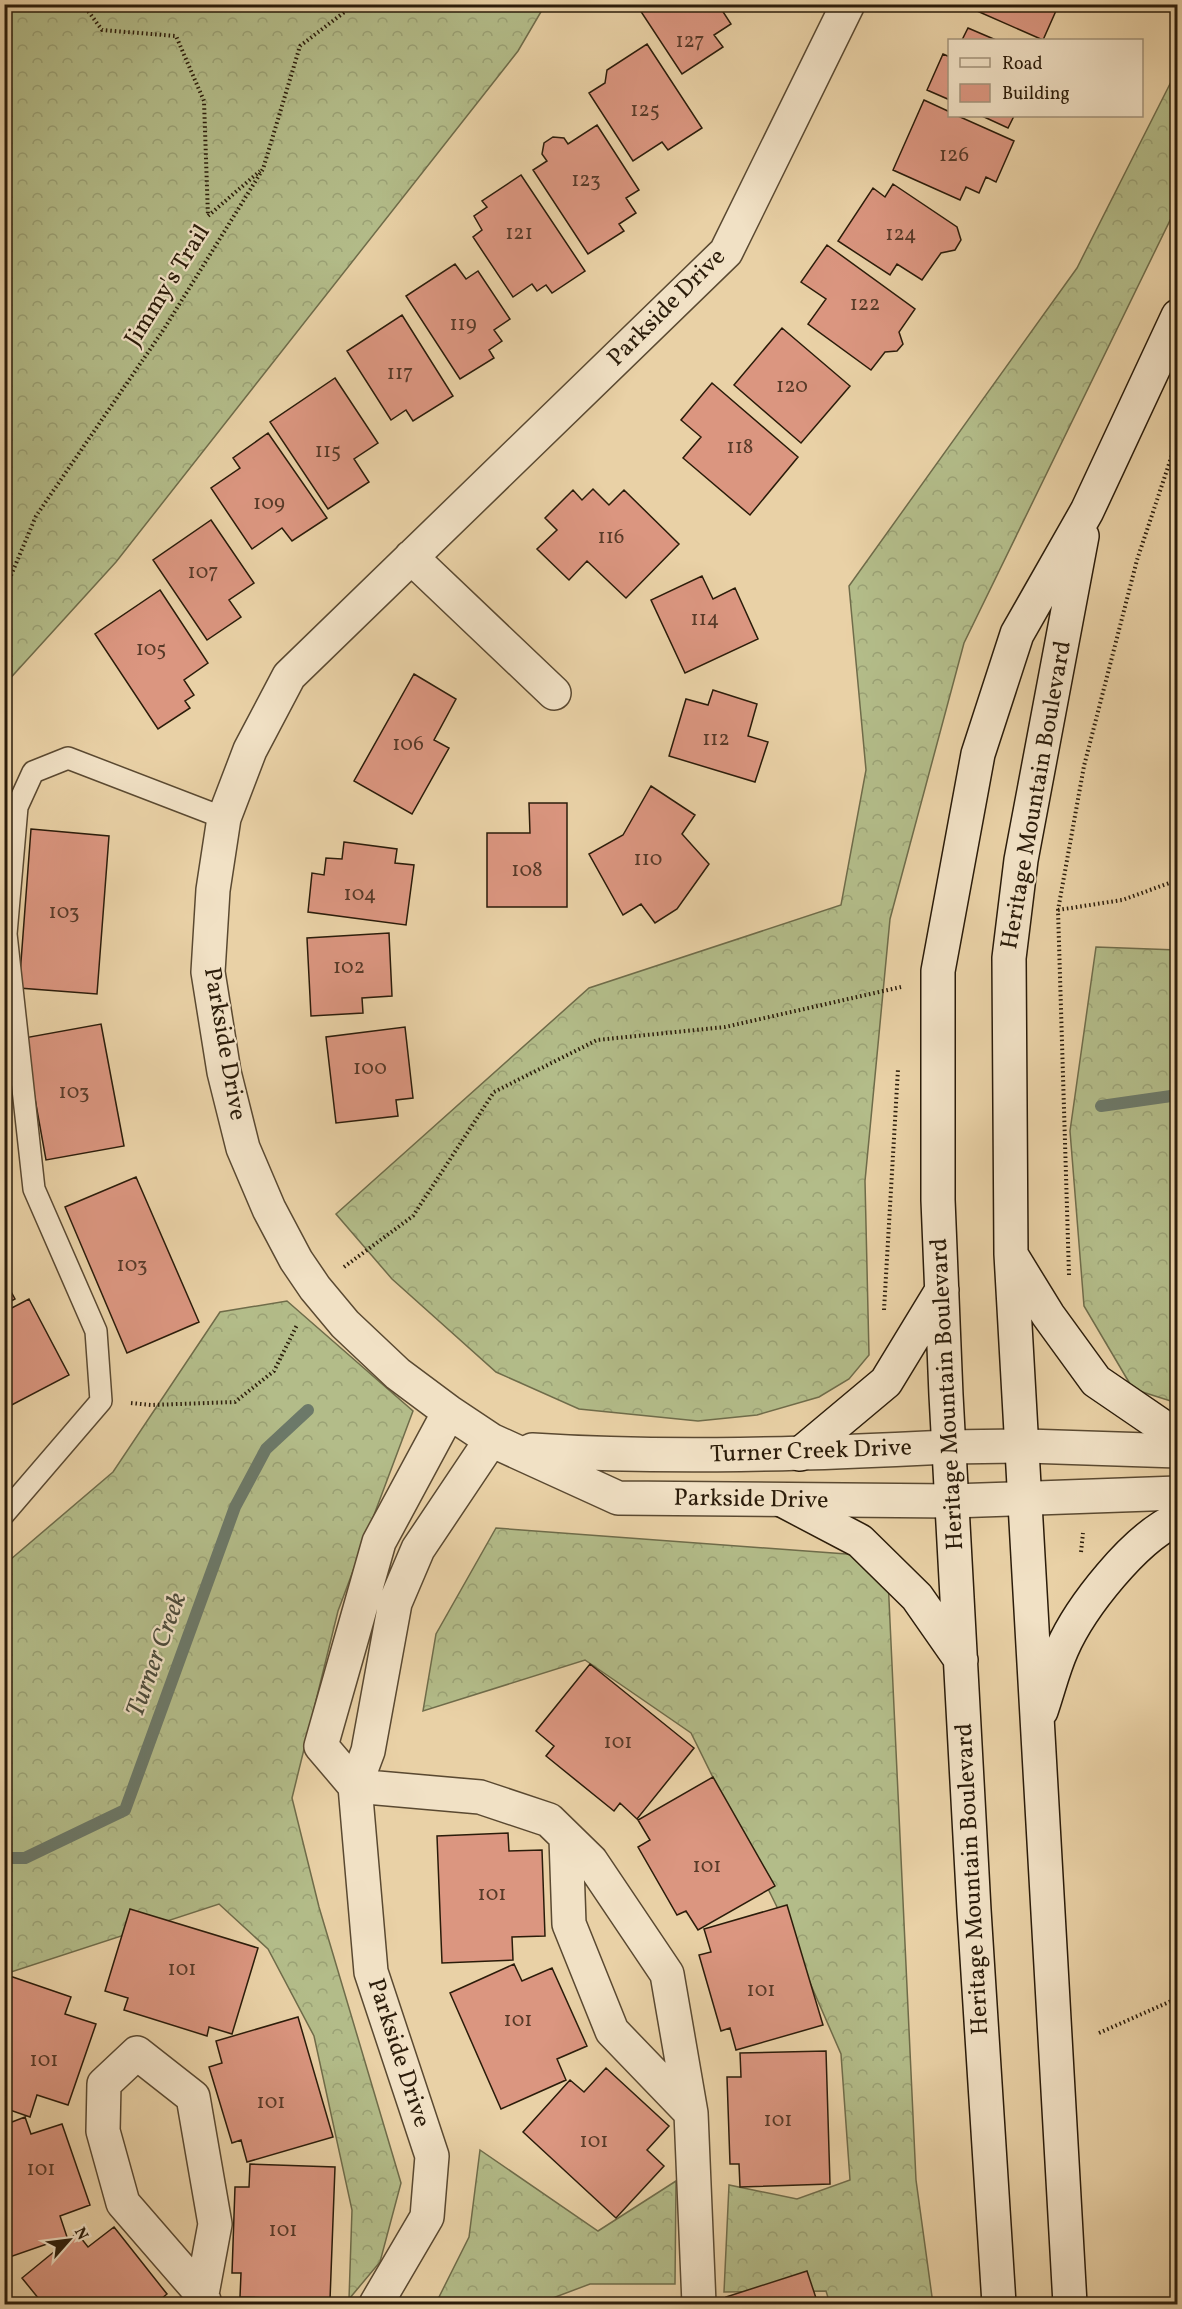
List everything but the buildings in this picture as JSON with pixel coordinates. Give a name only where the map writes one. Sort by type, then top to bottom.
[{"type":"street","name":"Parkside Drive","points":[[848,4],[726,252],[289,676],[250,750],[224,818],[213,890],[208,972],[224,1072],[243,1148],[269,1209],[296,1260],[315,1288],[345,1324],[390,1367],[449,1413],[503,1444],[618,1498],[784,1502],[952,1501],[1024,1497]]},
{"type":"street","name":"Heritage Mountain Boulevard","points":[[999,2304],[948,1447],[938,1200],[938,971],[978,754],[1017,634],[1087,510],[1178,316]]},
{"type":"street","name":"Heritage Mountain Boulevard","points":[[1070,2304],[1011,1254],[1009,958],[1021,860],[1087,510]]},
{"type":"street","points":[[411,557],[554,693]]},
{"type":"street","points":[[1011,1254],[1048,1315],[1096,1381],[1178,1437]]},
{"type":"street","points":[[800,1454],[886,1382],[942,1290]]},
{"type":"street","points":[[449,1413],[379,1542],[321,1746],[355,1786],[480,1797],[549,1820],[591,1861],[667,1974],[694,2129],[699,2304]]},
{"type":"street","name":"Parkside Drive","points":[[376,2304],[427,2217],[432,2157],[371,1972],[355,1786],[368,1751],[395,1603],[418,1549],[503,1444]]},
{"type":"street","name":"Turner Creek Drive","points":[[503,1444],[618,1456],[800,1454],[1021,1446],[1178,1451]]},
{"type":"street","points":[[1024,1497],[1178,1493]]},
{"type":"street","points":[[784,1502],[860,1541],[917,1597],[961,1660]]},
{"type":"street","points":[[1036,1727],[1062,1648],[1100,1588],[1136,1547],[1178,1520]]},
{"type":"street","points":[[566,1838],[569,1924],[612,2031],[691,2113]]},
{"type":"street","points":[[137,2053],[193,2097],[215,2224],[203,2299],[123,2204],[103,2131],[104,2084],[137,2053]]},
{"type":"lane","points":[[4,1514],[101,1401],[96,1331],[34,1189],[6,934],[17,807],[33,772],[68,758],[224,818]]},
{"type":"path","points":[[83,4],[102,30],[176,36],[204,101],[208,216],[263,169]]},
{"type":"path","name":"Jimmy's Trail","points":[[4,592],[36,516],[164,329],[263,169],[300,46],[355,4]]},
{"type":"path","points":[[1068,1275],[1058,910],[1084,766],[1137,560],[1178,437]]},
{"type":"path","points":[[1058,910],[1122,900],[1178,880]]},
{"type":"path","points":[[101,1401],[151,1405],[235,1402],[274,1371],[315,1288],[413,1216],[494,1092],[597,1040],[725,1028],[903,986],[902,998]]},
{"type":"path","points":[[884,1318],[899,1057]]},
{"type":"path","points":[[1080,1560],[1084,1527]]},
{"type":"path","points":[[1099,2033],[1178,1998]]},
{"type":"green space","points":[[5,4],[545,5],[518,51],[116,562],[5,684]]},
{"type":"green space","points":[[1177,70],[1177,206],[964,643],[890,919],[865,1181],[869,1355],[849,1379],[819,1397],[757,1415],[698,1421],[579,1409],[496,1372],[392,1279],[336,1214],[589,988],[841,905],[866,770],[849,586],[1077,268]]},
{"type":"green space","points":[[1096,947],[1177,950],[1177,1403],[1133,1389],[1084,1306],[1070,1131]]},
{"type":"green space","points":[[287,1301],[413,1411],[338,1611],[292,1798],[319,1907],[401,2183],[380,2262],[349,2299],[352,2210],[314,2036],[268,1949],[219,1904],[5,1974],[4,1565],[113,1472],[220,1312]]},
{"type":"green space","points":[[496,1528],[887,1557],[916,2180],[933,2304],[830,2304],[826,2291],[724,2292],[729,2185],[797,2199],[850,2180],[841,2054],[777,1907],[691,1733],[585,1660],[423,1711],[436,1634]]},
{"type":"green space","points":[[480,2150],[598,2231],[676,2181],[675,2284],[590,2284],[537,2304],[430,2304],[439,2297],[469,2237]]},
{"type":"waterway","name":"Turner Creek","points":[[1101,1106],[1178,1095]]},
{"type":"waterway","name":"Turner Creek","points":[[4,1858],[25,1858],[125,1810],[235,1507],[266,1449],[308,1410]]}]
